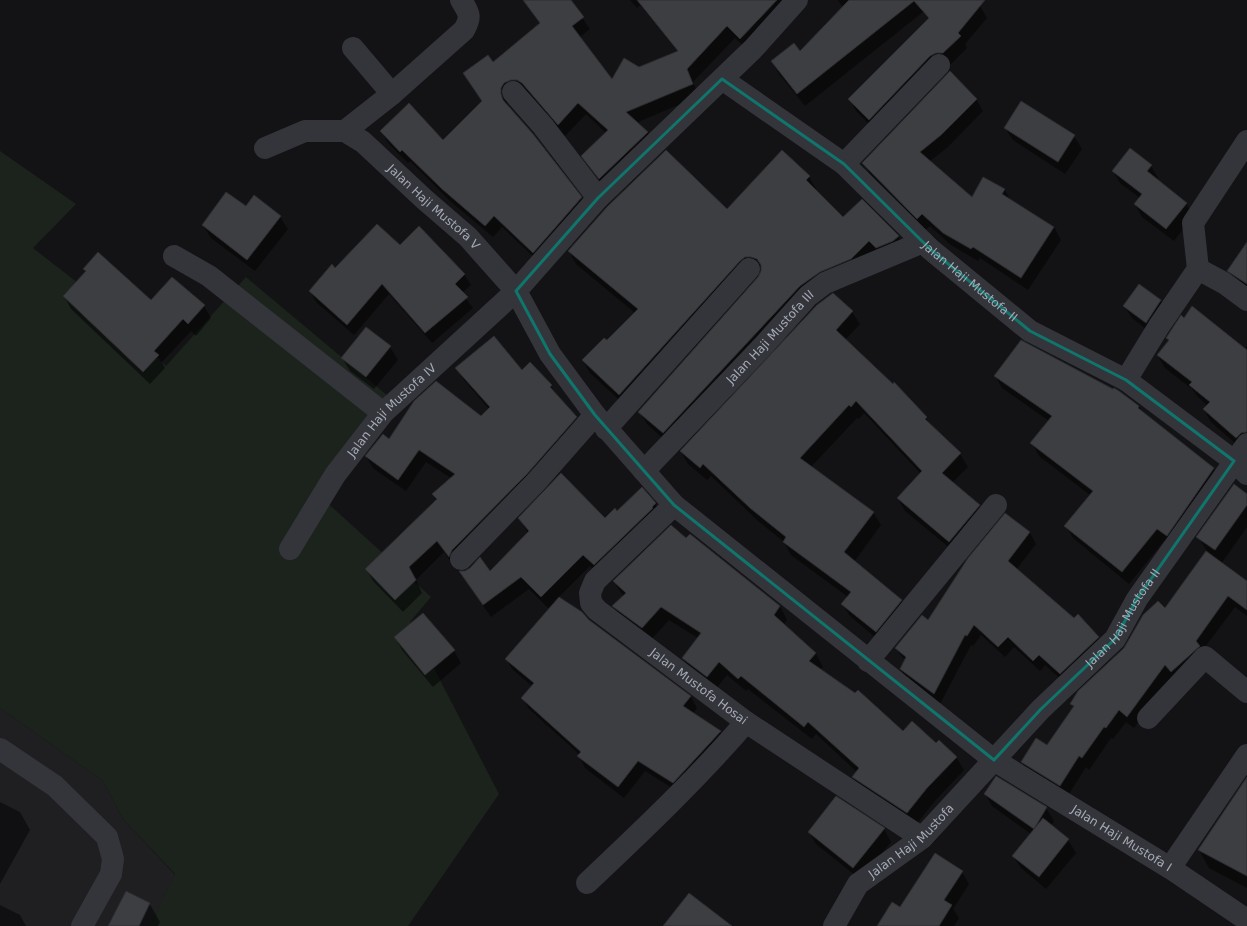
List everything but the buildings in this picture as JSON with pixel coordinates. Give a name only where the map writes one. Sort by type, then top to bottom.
[{"type":"street","points":[[265,148],[304,131],[345,131],[392,94],[464,30],[470,20],[468,10],[461,0]]},
{"type":"street","name":"Jalan Haji Mustofa IV","points":[[290,549],[335,475],[383,413],[516,291],[598,198],[753,49],[796,0]]},
{"type":"street","points":[[354,48],[392,94]]},
{"type":"street","points":[[844,164],[939,65]]},
{"type":"street","name":"Jalan Haji Mustofa II","points":[[722,79],[844,164],[923,242],[1030,331],[1126,380],[1243,460],[1137,599],[1115,639],[1041,709],[994,760]]},
{"type":"street","points":[[513,92],[543,126],[598,198]]},
{"type":"street","name":"Jalan Haji Mustofa V","points":[[345,131],[363,142],[424,200],[468,237],[516,291],[550,354],[600,422],[674,505]]},
{"type":"street","points":[[1126,380],[1159,326],[1198,269],[1193,223],[1247,140]]},
{"type":"street","name":"Jalan Haji Mustofa III","points":[[644,471],[808,296],[825,283],[923,242]]},
{"type":"street","points":[[174,256],[209,276],[383,413]]},
{"type":"street","points":[[461,559],[536,482],[600,422],[749,268]]},
{"type":"street","points":[[1198,269],[1224,283],[1247,300]]},
{"type":"street","name":"Jalan Haji Mustofa I","points":[[674,505],[994,760],[1170,868],[1247,920]]},
{"type":"street","name":"Jalan Mustofa Hosai","points":[[674,505],[595,581],[590,593],[591,603],[597,610],[746,722],[922,838]]},
{"type":"street","points":[[868,661],[996,505]]},
{"type":"street","points":[[1148,718],[1205,657],[1247,692]]},
{"type":"street","points":[[587,883],[677,798],[714,760],[746,722]]},
{"type":"street","points":[[0,749],[55,786],[107,837],[113,859],[111,874],[82,926]]},
{"type":"street","points":[[1170,868],[1247,755]]},
{"type":"street","name":"Jalan Haji Mustofa","points":[[834,926],[858,884],[922,838],[994,760]]},
{"type":"highlighted area","points":[[722,79],[844,164],[930,249],[1030,331],[1126,380],[1234,461],[1137,599],[1115,639],[1041,709],[994,760],[674,505],[595,415],[550,354],[516,291],[598,198]]},
{"type":"shaded area","points":[[0,151],[76,204],[33,248],[87,290],[166,366],[246,277],[394,401],[322,498],[431,597],[410,622],[499,794],[408,926],[150,926],[175,874],[123,819],[103,781],[0,708]]},
{"type":"shaded area","points":[[0,708],[103,781],[123,819],[175,875],[150,926],[0,926]]}]
